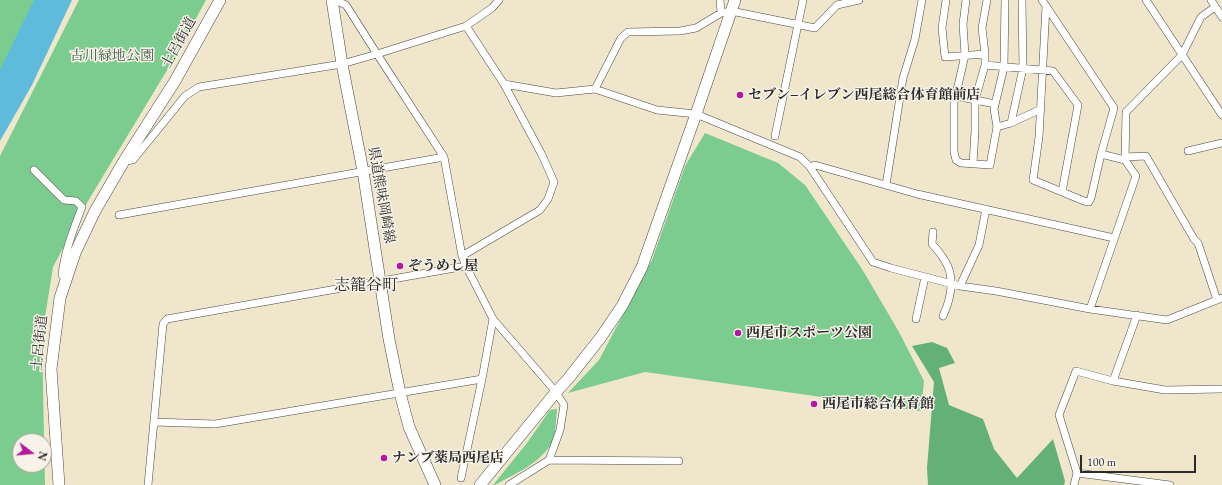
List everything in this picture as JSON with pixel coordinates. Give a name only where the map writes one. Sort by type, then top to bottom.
[{"type":"street","name":"土呂街道","points":[[59,485],[51,369],[60,298],[74,253],[94,211],[175,81],[220,0]]},
{"type":"street","points":[[333,0],[346,5],[444,157],[462,256],[492,319],[556,392],[564,405],[560,430],[549,460]]},
{"type":"street","name":"県道熊味岡崎線","points":[[333,0],[342,64],[363,171],[389,339],[400,393],[409,427],[435,485]]},
{"type":"street","points":[[124,161],[133,160],[185,96],[199,87],[342,64],[377,54],[466,26],[492,8],[499,0]]},
{"type":"street","points":[[720,0],[726,12]]},
{"type":"street","points":[[480,485],[568,379],[601,337],[622,306],[638,274],[696,114],[726,12],[735,0]]},
{"type":"street","points":[[776,136],[803,0]]},
{"type":"street","points":[[594,89],[621,38],[628,32],[680,31],[696,28],[726,12],[815,28],[837,5],[859,0]]},
{"type":"street","points":[[886,185],[903,78],[915,39],[922,0]]},
{"type":"street","points":[[946,0],[942,28],[944,56],[985,54]]},
{"type":"street","points":[[966,0],[963,24],[965,55],[954,103],[954,152],[956,160],[961,163],[990,165],[997,127],[994,108],[1004,66],[1006,0]]},
{"type":"street","points":[[973,164],[975,100],[985,65],[982,28],[987,0]]},
{"type":"street","points":[[1011,123],[1023,68],[1022,0]]},
{"type":"street","points":[[1146,0],[1222,115]]},
{"type":"street","points":[[1211,0],[1222,17]]},
{"type":"street","points":[[1044,3],[1114,108],[1089,202],[1033,180],[1041,109],[1044,3]]},
{"type":"street","points":[[1090,308],[1136,176],[1125,159],[1126,112],[1182,55],[1201,17],[1215,7]]},
{"type":"street","points":[[462,256],[540,210],[548,199],[554,182],[542,155],[504,84],[466,26]]},
{"type":"street","points":[[985,65],[1053,71],[1078,105],[1062,192]]},
{"type":"street","points":[[504,84],[556,93],[594,89],[657,110],[696,114],[800,157],[810,167],[873,262],[891,268],[960,286],[1167,320],[1220,299],[1198,243],[1194,239],[1146,156],[1125,159],[1101,154]]},
{"type":"street","points":[[956,96],[995,104]]},
{"type":"street","points":[[997,127],[1011,123],[1041,109]]},
{"type":"street","points":[[1188,151],[1222,143]]},
{"type":"street","points":[[119,215],[444,157]]},
{"type":"street","points":[[810,167],[815,165],[917,194],[1114,238]]},
{"type":"street","points":[[34,170],[64,200],[76,200],[82,207],[70,239],[62,270],[62,275],[66,279]]},
{"type":"street","points":[[960,286],[979,245],[986,209]]},
{"type":"street","points":[[933,232],[932,244],[939,251],[950,272],[951,284],[948,305],[942,316]]},
{"type":"street","points":[[148,485],[163,324],[167,319],[466,266]]},
{"type":"street","points":[[916,319],[925,277]]},
{"type":"street","points":[[1113,381],[1137,315]]},
{"type":"street","points":[[461,478],[482,379],[492,319]]},
{"type":"street","points":[[1074,485],[1077,473],[1059,415],[1076,371],[1113,381],[1165,390],[1222,390]]},
{"type":"street","points":[[154,422],[215,424],[482,379]]},
{"type":"street","points":[[509,485],[549,460],[679,461]]},
{"type":"street","points":[[1077,473],[1170,485]]},
{"type":"green space","points":[[0,0],[40,0],[0,93]]},
{"type":"green space","name":"古川緑地公園","points":[[79,0],[206,0],[175,57],[88,201],[53,267],[42,336],[44,433],[12,433],[12,473],[45,473],[45,485],[0,485],[0,156]]},
{"type":"green space","points":[[705,133],[778,163],[805,185],[862,269],[899,332],[924,381],[921,411],[645,372],[568,393],[599,360],[652,260],[685,166]]},
{"type":"green space","points":[[932,342],[947,348],[955,363],[939,368],[949,405],[983,419],[994,449],[1017,478],[1053,439],[1065,481],[1064,485],[928,485],[927,468],[934,382],[912,346]]},
{"type":"green space","points":[[557,409],[554,437],[548,448],[528,467],[493,485],[527,443],[550,410]]},
{"type":"water","points":[[34,0],[72,0],[32,85],[0,141],[0,70]]},
{"type":"place","name":"セブン−イレブン西尾総合体育館前店","points":[[740,95]]},
{"type":"place","name":"ぞうめし屋","points":[[400,266]]},
{"type":"place","name":"西尾市スポーツ公園","points":[[738,333]]},
{"type":"place","name":"西尾市総合体育館","points":[[814,404]]},
{"type":"place","name":"ナンブ薬局西尾店","points":[[384,458]]},
{"type":"district","name":"志籠谷町","points":[[366,286]]}]
